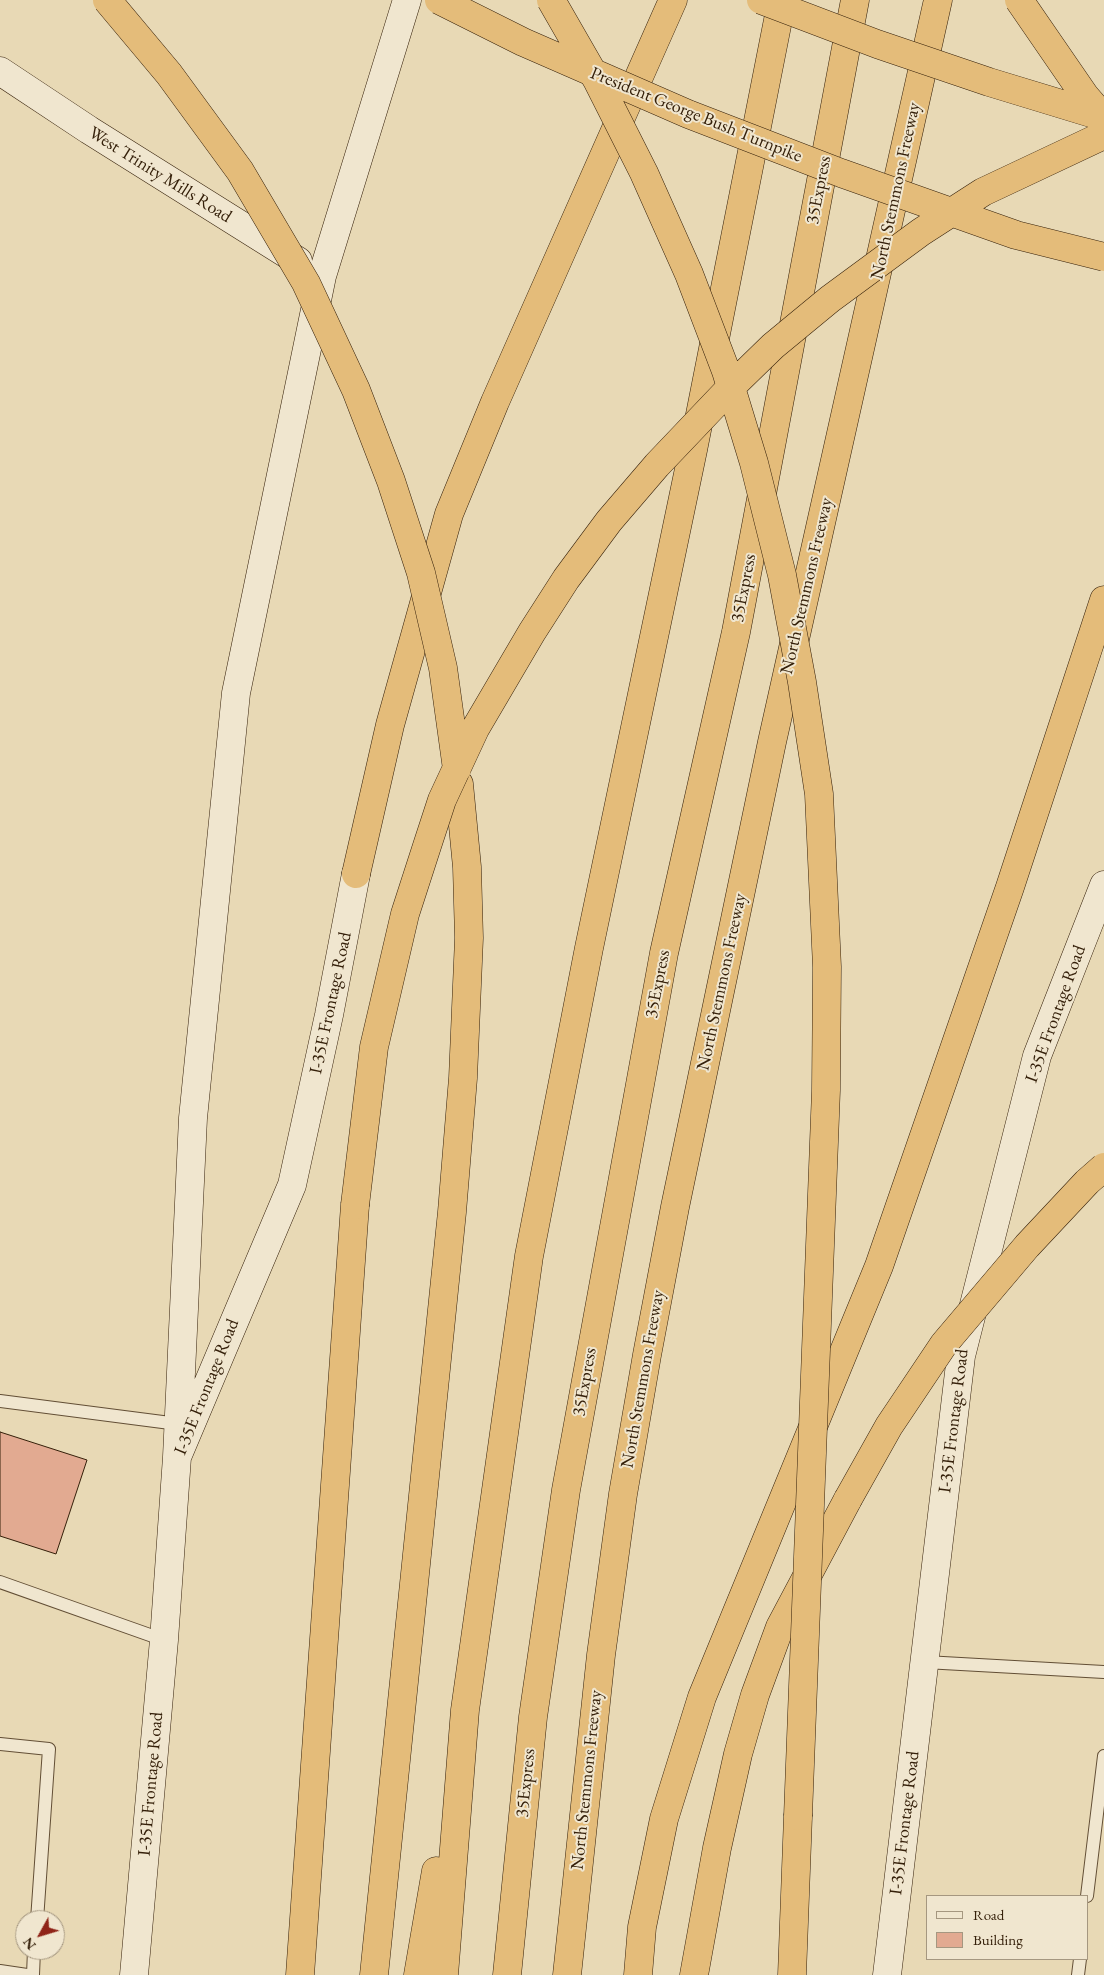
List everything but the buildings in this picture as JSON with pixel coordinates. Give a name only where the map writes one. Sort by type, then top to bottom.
[{"type":"highway","points":[[107,0],[169,74],[240,171],[306,283],[356,390],[391,481],[421,574],[443,668],[459,784],[467,867],[469,938],[463,1078],[452,1212],[374,1975]]},
{"type":"highway","name":"President George Bush Turnpike","points":[[439,0],[523,42],[697,118],[850,176],[1016,235],[1104,257]]},
{"type":"highway","points":[[551,0],[597,80],[644,173],[690,274],[726,371],[754,463],[782,575],[802,682],[819,794],[827,967],[826,1090],[792,1975]]},
{"type":"highway","points":[[356,874],[390,725],[449,514],[495,402],[673,0]]},
{"type":"highway","points":[[761,0],[886,47],[988,82],[1104,117]]},
{"type":"highway","points":[[418,1975],[465,1710],[529,1256],[589,948],[695,440],[782,0]]},
{"type":"highway","name":"35Express","points":[[507,1975],[533,1717],[566,1490],[662,963],[736,632],[855,0]]},
{"type":"highway","name":"North Stemmons Freeway","points":[[567,1975],[602,1655],[623,1494],[647,1354],[770,752],[938,0]]},
{"type":"highway","points":[[1019,0],[1085,96],[1104,117]]},
{"type":"highway","points":[[300,1975],[356,1205],[374,1047],[405,914],[442,800],[475,729],[527,639],[566,579],[610,521],[658,465],[754,364],[823,305],[921,232],[983,192],[1104,135]]},
{"type":"highway","points":[[638,1975],[642,1927],[664,1819],[702,1696],[879,1266],[1010,887],[1104,600]]},
{"type":"highway","points":[[694,1975],[717,1848],[738,1754],[755,1695],[780,1627],[888,1426],[944,1344],[1026,1246],[1087,1182],[1104,1167]]},
{"type":"highway","points":[[444,1975],[465,1710]]},
{"type":"main road","points":[[177,1457],[193,1118],[236,693],[322,276],[407,0]]},
{"type":"main road","name":"West Trinity Mills Road","points":[[0,71],[89,130],[322,276]]},
{"type":"main road","name":"I-35E Frontage Road","points":[[134,1975],[164,1640],[177,1457],[292,1185],[329,1015],[356,874]]},
{"type":"main road","name":"I-35E Frontage Road","points":[[887,1975],[961,1356],[1037,1056],[1104,885]]},
{"type":"lane","points":[[0,1401],[178,1424]]},
{"type":"lane","points":[[0,1582],[164,1640]]},
{"type":"lane","points":[[925,1662],[1104,1672]]},
{"type":"lane","points":[[0,1744],[48,1749],[38,1910]]},
{"type":"lane","points":[[1087,1895],[1104,1756]]},
{"type":"lane","points":[[33,1975],[34,1960]]},
{"type":"lane","points":[[1078,1975],[1080,1960]]},
{"type":"lane","points":[[0,1971],[27,1975]]}]
